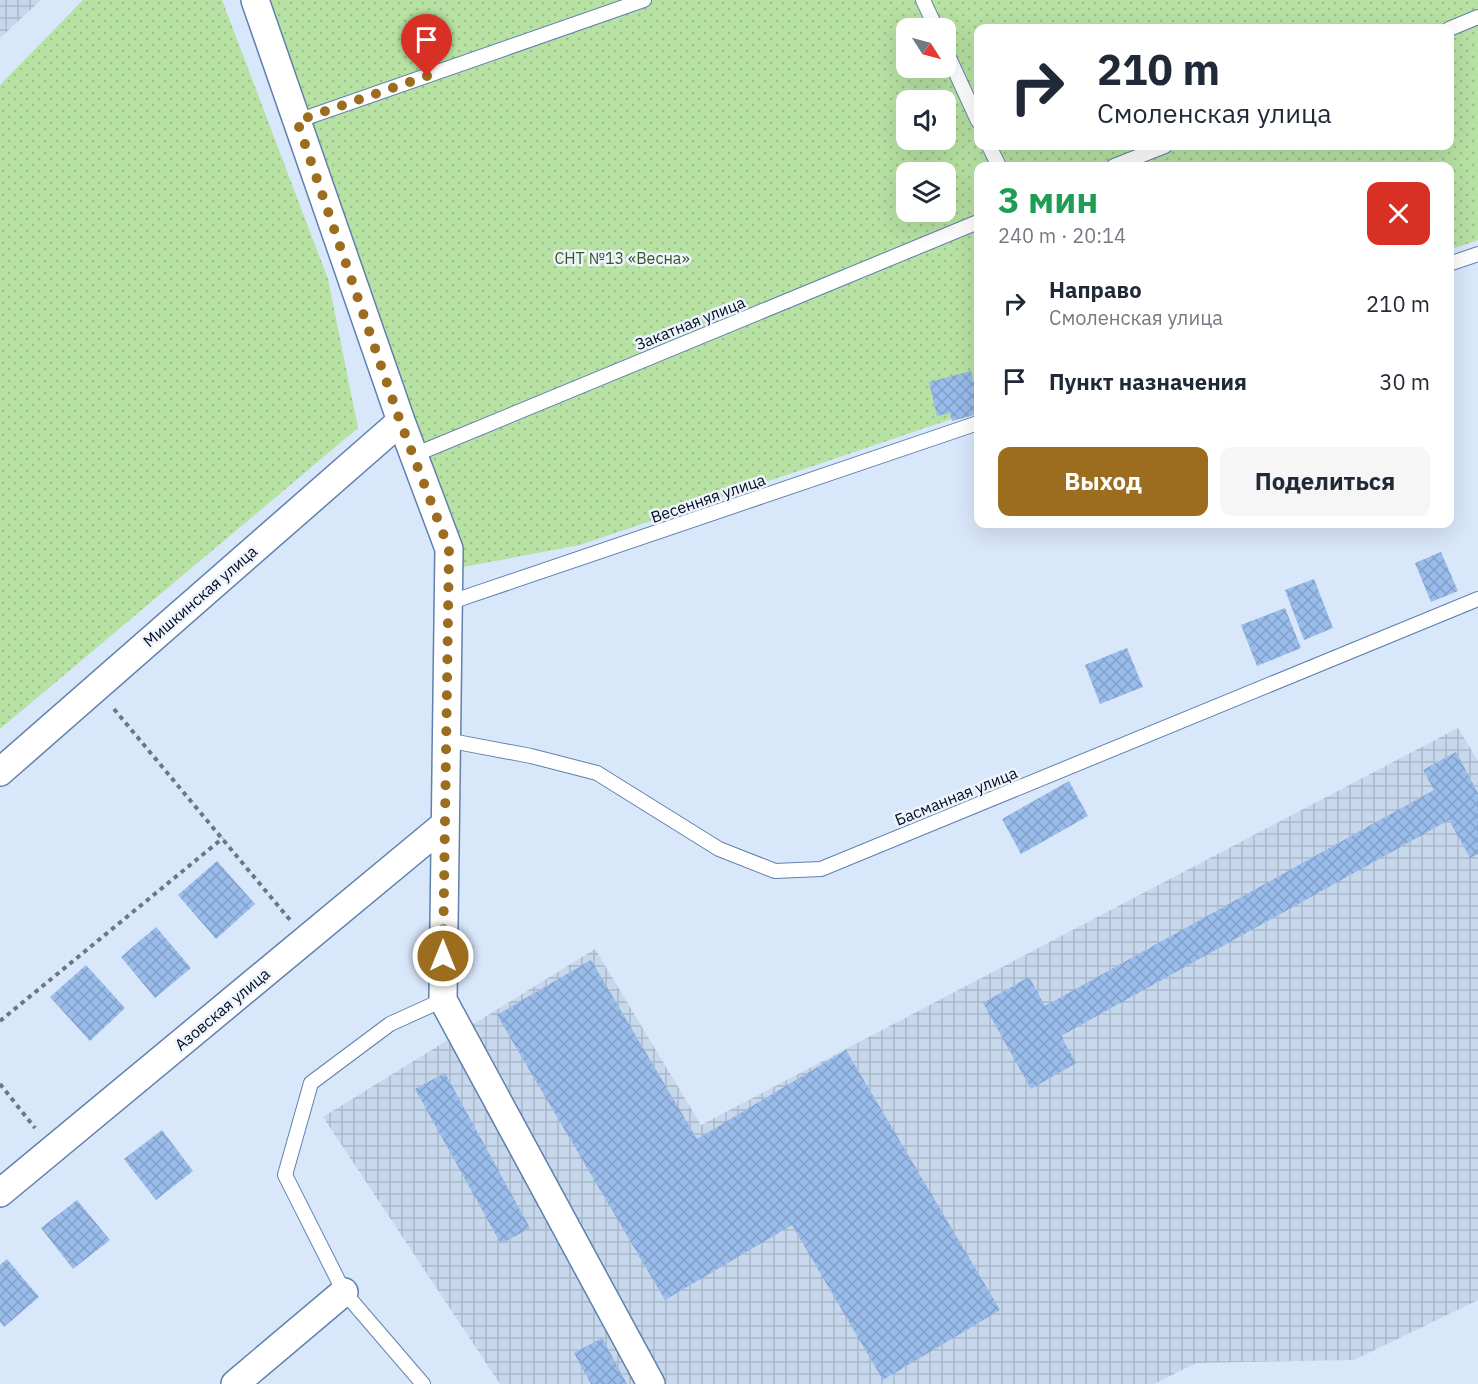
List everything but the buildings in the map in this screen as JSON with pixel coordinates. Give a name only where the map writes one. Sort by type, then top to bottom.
[{"type":"street","points":[[255,0],[400,421],[449,549],[443,1000],[651,1384]]},
{"type":"street","name":"Мишкинская улица","points":[[0,772],[400,421]]},
{"type":"street","name":"Азовская улица","points":[[0,1193],[444,825]]},
{"type":"street","points":[[235,1384],[344,1292]]},
{"type":"lane","points":[[297,121],[644,0]]},
{"type":"lane","points":[[923,0],[931,18]]},
{"type":"lane","points":[[1454,26],[1478,17]]},
{"type":"lane","points":[[956,73],[974,112]]},
{"type":"lane","points":[[1124,162],[1155,150]]},
{"type":"lane","name":"Закатная улица","points":[[414,454],[974,224]]},
{"type":"lane","points":[[1454,262],[1478,254]]},
{"type":"lane","name":"Весенняя улица","points":[[448,603],[974,424]]},
{"type":"lane","name":"Басманная улица","points":[[446,740],[531,756],[597,773],[719,849],[775,871],[822,868],[1478,599]]},
{"type":"lane","points":[[423,1384],[344,1292],[285,1175],[311,1083],[390,1024],[443,1000]]},
{"type":"path","points":[[96,688],[306,939]]},
{"type":"path","points":[[0,1021],[223,838]]},
{"type":"path","points":[[0,1084],[52,1149]]},
{"type":"shaded area","points":[[0,0],[41,0],[0,38]]},
{"type":"shaded area","points":[[1458,728],[1478,761],[1478,1300],[1354,1360],[1196,1363],[1154,1384],[500,1384],[323,1117],[595,949],[701,1125]]},
{"type":"green space","points":[[83,0],[222,0],[328,279],[358,428],[0,729],[0,85]]},
{"type":"green space","name":"СНТ №13 «Весна»","points":[[264,0],[1478,0],[1478,240],[1454,248],[1454,162],[974,162],[974,411],[580,545],[452,569]]},
{"type":"route","points":[[427,76],[297,121],[400,421],[449,549],[443,956]]}]
